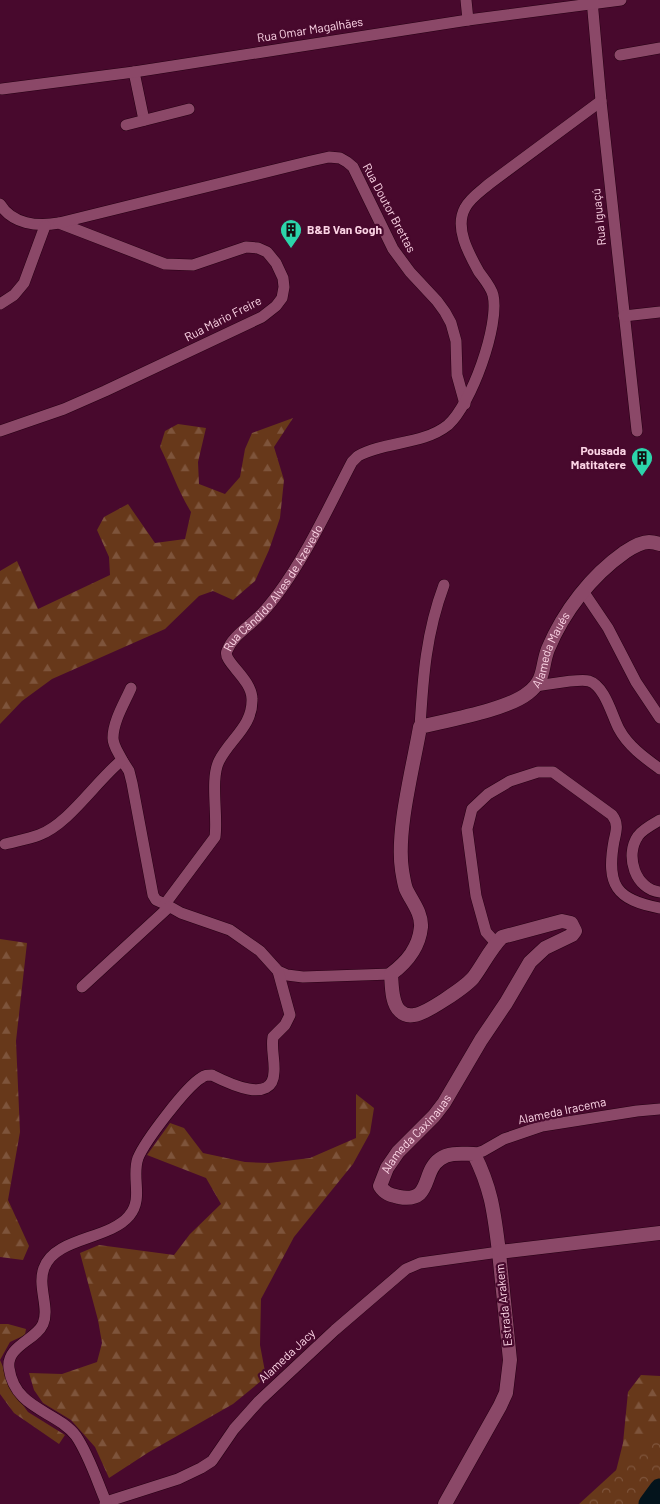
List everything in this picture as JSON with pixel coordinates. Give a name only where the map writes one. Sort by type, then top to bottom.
[{"type":"street","points":[[466,0],[468,20]]},
{"type":"street","name":"Rua Omar Magalhães","points":[[1,92],[468,20],[593,2],[621,0]]},
{"type":"street","name":"Rua Iguaçú","points":[[593,2],[601,101],[637,431]]},
{"type":"street","points":[[620,55],[660,48]]},
{"type":"street","points":[[134,72],[144,120]]},
{"type":"street","points":[[465,404],[490,341],[494,314],[493,294],[478,271],[463,238],[460,224],[465,208],[489,184],[601,101]]},
{"type":"street","points":[[126,124],[189,109]]},
{"type":"street","name":"Rua Doutor Brettas","points":[[58,223],[311,161],[329,157],[340,158],[347,162],[356,172],[384,233],[402,263],[437,300],[451,323],[456,341],[458,380],[465,404]]},
{"type":"street","points":[[0,204],[4,211],[20,221],[45,226],[58,223]]},
{"type":"street","name":"Rua Mário Freire","points":[[0,432],[64,409],[232,331],[268,313],[282,298],[284,287],[280,271],[272,258],[258,248],[246,247],[234,250],[193,265],[164,264],[58,223]]},
{"type":"street","points":[[0,304],[14,296],[24,283],[45,226]]},
{"type":"street","points":[[624,316],[660,312]]},
{"type":"street","name":"Rua Cândido Alves de Azevedo","points":[[82,987],[167,905],[215,837],[215,774],[219,762],[242,730],[252,711],[250,688],[244,678],[227,660],[227,650],[235,638],[262,614],[296,567],[352,462],[358,456],[438,432],[454,419],[465,404]]},
{"type":"street","name":"Alameda Maués","points":[[420,727],[507,704],[528,693],[535,686],[543,672],[547,651],[563,620],[583,591],[601,571],[633,547],[648,541],[660,544]]},
{"type":"street","points":[[131,688],[120,714],[113,738],[115,746],[129,772],[132,783],[152,895],[156,900],[181,913],[230,930],[260,951],[278,971],[287,975],[303,977],[391,974],[406,962],[418,939],[421,928],[421,919],[406,887],[401,853],[404,814],[420,727],[423,669],[436,610],[444,585]]},
{"type":"street","points":[[583,591],[608,628],[636,682],[660,718]]},
{"type":"street","points":[[535,686],[584,680],[595,684],[608,704],[618,728],[626,739],[660,769]]},
{"type":"street","points":[[5,844],[39,835],[62,821],[122,760]]},
{"type":"street","points":[[391,974],[396,1006],[399,1011],[407,1016],[416,1015],[451,995],[471,980],[496,944],[486,932],[476,896],[467,829],[472,809],[488,794],[510,781],[538,772],[553,772],[612,815],[617,825],[611,875],[624,895],[634,902],[660,908]]},
{"type":"street","points":[[660,820],[638,836],[634,845],[633,857],[634,869],[638,878],[645,887],[652,891],[660,892]]},
{"type":"street","name":"Alameda Caxinauas","points":[[474,1154],[449,1154],[438,1161],[424,1188],[417,1197],[408,1198],[388,1195],[380,1186],[387,1168],[398,1152],[434,1116],[444,1103],[530,962],[545,948],[572,935],[574,931],[571,923],[562,921],[502,937],[496,944]]},
{"type":"street","points":[[105,1503],[75,1436],[62,1425],[32,1406],[12,1377],[9,1367],[10,1360],[19,1346],[37,1332],[43,1324],[41,1278],[48,1260],[60,1250],[75,1242],[107,1232],[128,1217],[137,1199],[136,1177],[138,1157],[185,1092],[205,1075],[212,1075],[248,1089],[259,1090],[268,1086],[274,1073],[272,1037],[285,1024],[290,1015],[278,971]]},
{"type":"street","name":"Alameda Iracema","points":[[474,1154],[483,1151],[504,1138],[542,1126],[660,1109]]},
{"type":"street","points":[[474,1154],[483,1172],[492,1199],[499,1252]]},
{"type":"street","name":"Estrada Arakem","points":[[445,1504],[506,1393],[510,1360],[499,1252],[660,1233]]},
{"type":"street","name":"Alameda Jacy","points":[[105,1503],[178,1479],[212,1461],[234,1429],[259,1401],[335,1330],[406,1269],[420,1263],[499,1252]]},
{"type":"green space","points":[[293,418],[274,447],[284,480],[280,518],[269,550],[255,581],[233,600],[213,591],[199,596],[165,629],[52,679],[22,701],[0,724],[0,571],[17,561],[38,609],[110,575],[109,557],[97,530],[104,517],[128,504],[155,543],[185,539],[191,512],[160,447],[165,431],[178,424],[206,428],[198,462],[199,484],[225,494],[240,477],[245,449],[252,433]]},
{"type":"green space","points":[[0,939],[27,943],[16,1041],[20,1132],[8,1200],[29,1246],[23,1260],[0,1257]]},
{"type":"green space","points":[[356,1094],[374,1108],[370,1133],[353,1164],[294,1237],[261,1299],[260,1345],[266,1377],[233,1404],[149,1452],[109,1478],[95,1447],[71,1420],[43,1403],[34,1390],[29,1373],[62,1374],[97,1362],[102,1343],[98,1320],[80,1253],[99,1245],[174,1255],[190,1234],[221,1204],[206,1178],[147,1155],[170,1123],[184,1128],[203,1153],[245,1162],[269,1163],[310,1158],[356,1138]]},
{"type":"green space","points":[[0,1324],[8,1324],[26,1329],[25,1335],[10,1342],[0,1360]]},
{"type":"green space","points":[[0,1360],[15,1394],[28,1412],[65,1435],[59,1444],[14,1413],[0,1394]]},
{"type":"green space","points":[[641,1375],[660,1376],[660,1504],[588,1504],[612,1487],[623,1443],[628,1392]]},
{"type":"green space","points":[[660,1430],[660,1504],[579,1504]]},
{"type":"waterway","points":[[649,1504],[660,1489]]},
{"type":"place","name":"B&B Van Gogh","points":[[291,249]]},
{"type":"place","name":"Pousada Matitatere","points":[[642,477]]}]
